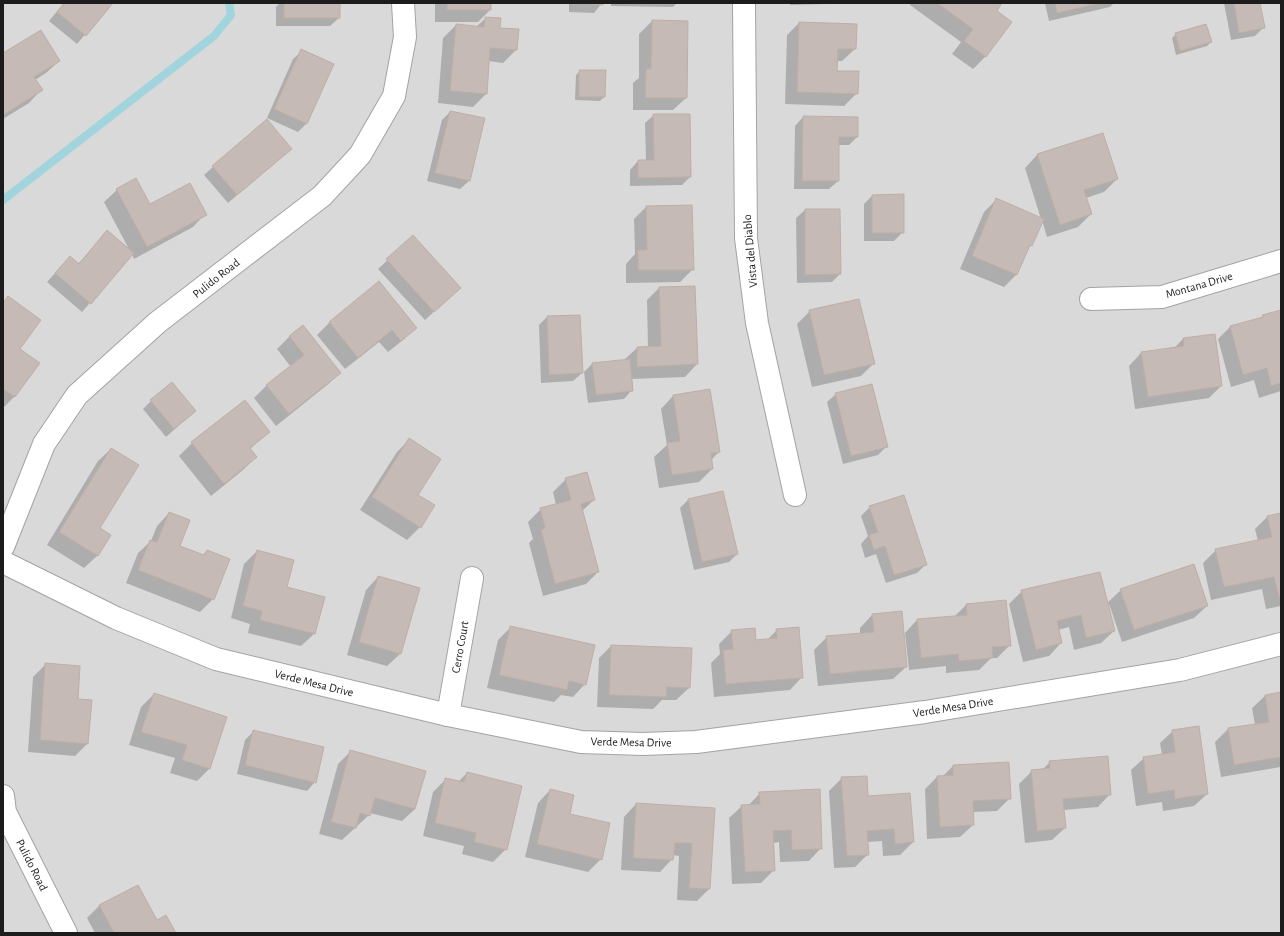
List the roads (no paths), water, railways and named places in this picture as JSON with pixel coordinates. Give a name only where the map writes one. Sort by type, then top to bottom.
[{"type":"street","name":"Pulido Road","points":[[3,547],[44,444],[78,395],[158,322],[322,196],[360,155],[394,96],[404,37],[404,3]]},
{"type":"street","name":"Vista del Diablo","points":[[744,3],[746,238],[757,323],[795,495]]},
{"type":"street","name":"Montana Drive","points":[[1091,299],[1162,296],[1281,261]]},
{"type":"street","name":"Verde Mesa Drive","points":[[3,562],[116,618],[216,659],[448,716],[581,742],[643,744],[696,742],[924,712],[1180,670],[1281,644]]},
{"type":"street","name":"Cerro Court","points":[[448,716],[472,578]]},
{"type":"street","name":"Pulido Road","points":[[4,807],[66,933]]},
{"type":"waterway","points":[[3,200],[214,36],[231,15],[229,3]]}]
